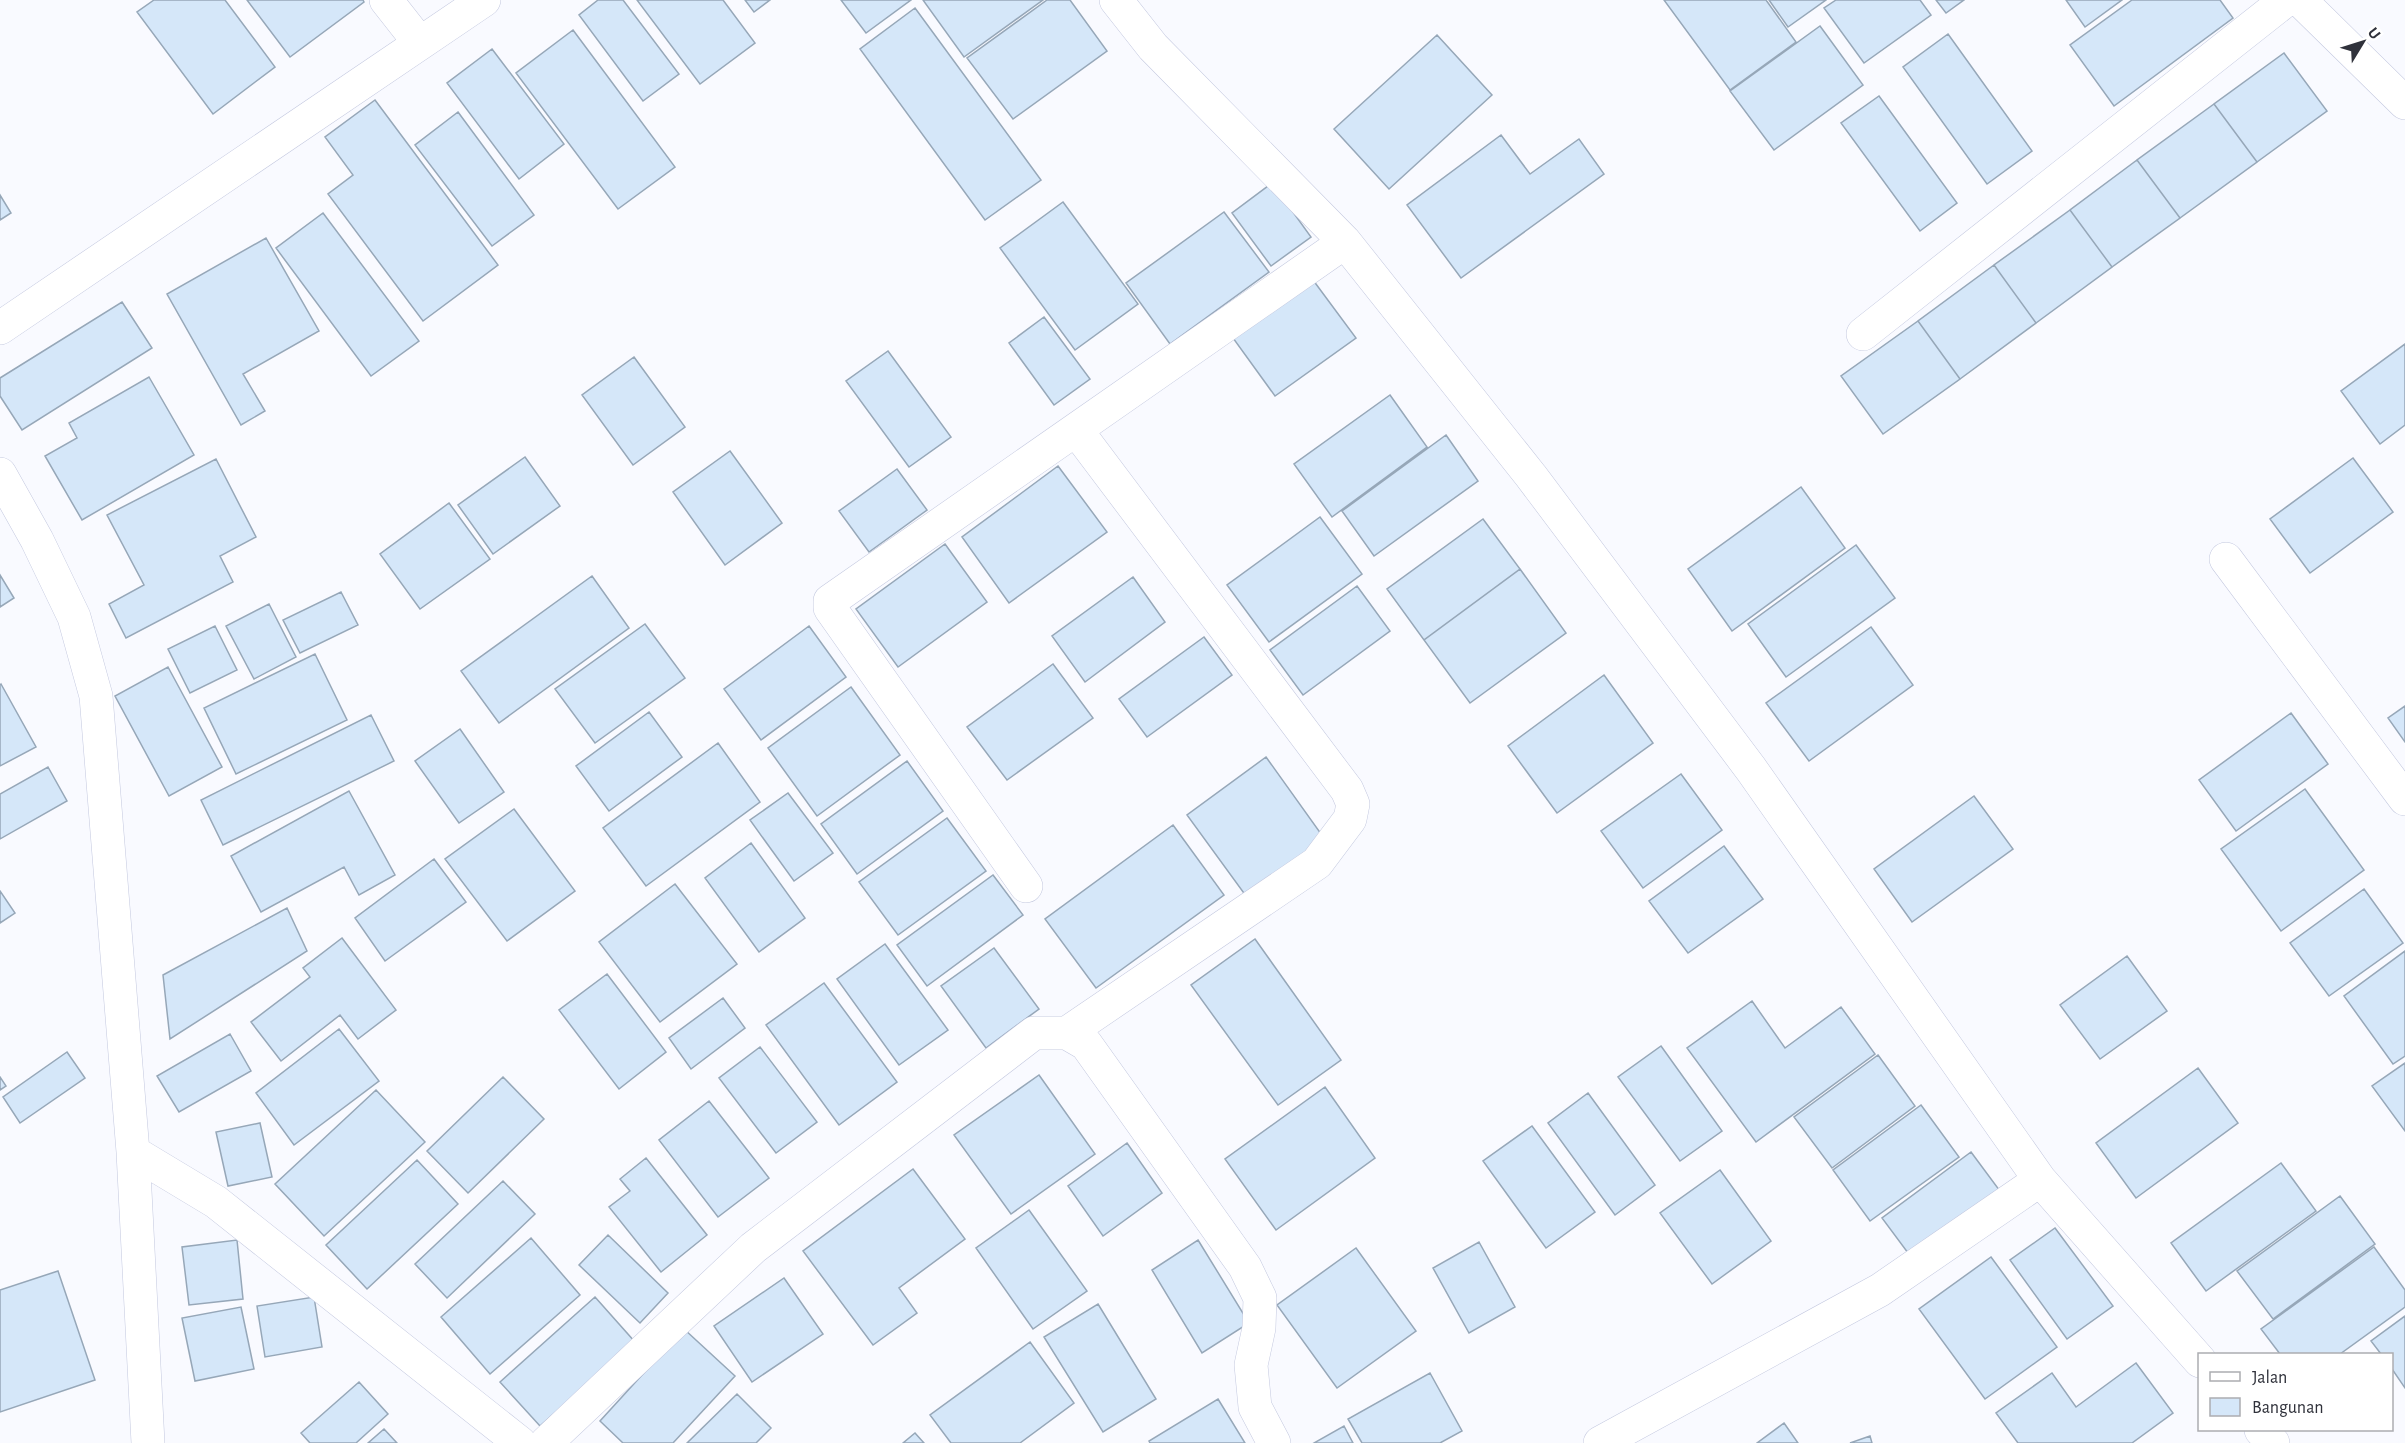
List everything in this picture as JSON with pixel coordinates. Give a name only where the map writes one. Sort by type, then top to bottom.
[{"type":"street","points":[[386,0],[419,42]]},
{"type":"street","points":[[0,328],[484,0]]},
{"type":"street","points":[[1116,0],[1153,47],[1345,242],[1531,476],[1751,769],[2040,1180],[2198,1360]]},
{"type":"street","points":[[1863,334],[2286,0]]},
{"type":"street","points":[[2300,0],[2405,104]]},
{"type":"street","points":[[1026,886],[829,605],[831,601],[1345,242]]},
{"type":"street","points":[[1067,1033],[1317,863],[1350,819],[1353,804],[1347,790],[1077,431]]},
{"type":"street","points":[[0,474],[38,540],[74,617],[96,696],[133,1152],[148,1443]]},
{"type":"street","points":[[2226,559],[2405,798]]},
{"type":"street","points":[[546,1443],[753,1248],[1034,1033],[1067,1033],[1086,1044],[1245,1267],[1260,1298],[1259,1328],[1251,1365],[1255,1407],[1274,1443]]},
{"type":"street","points":[[133,1152],[216,1202],[520,1443]]},
{"type":"street","points":[[1600,1443],[1880,1290],[2040,1180]]},
{"type":"street","points":[[2262,1431],[2273,1443]]},
{"type":"building","points":[[154,0],[225,0],[275,67],[213,114],[137,12]]},
{"type":"building","points":[[247,0],[363,0],[364,2],[290,57]]},
{"type":"building","points":[[598,0],[623,0],[679,74],[643,101],[579,15]]},
{"type":"building","points":[[637,0],[723,0],[755,43],[700,84]]},
{"type":"building","points":[[745,0],[770,0],[754,12]]},
{"type":"building","points":[[841,0],[911,0],[866,33]]},
{"type":"building","points":[[923,0],[1043,0],[964,57]]},
{"type":"building","points":[[1047,0],[1070,0],[1107,51],[1013,119],[967,58]]},
{"type":"building","points":[[1664,0],[1766,0],[1796,42],[1730,90]]},
{"type":"building","points":[[1769,0],[1826,0],[1788,27]]},
{"type":"building","points":[[1836,0],[1920,0],[1931,15],[1864,63],[1824,8]]},
{"type":"building","points":[[1936,0],[1964,0],[1946,13]]},
{"type":"building","points":[[2066,0],[2122,0],[2085,27]]},
{"type":"building","points":[[2132,0],[2220,0],[2233,18],[2114,106],[2070,45]]},
{"type":"building","points":[[915,8],[1041,180],[985,220],[860,49]]},
{"type":"building","points":[[1820,26],[1863,85],[1774,150],[1730,91]]},
{"type":"building","points":[[573,30],[675,167],[618,209],[516,73]]},
{"type":"building","points":[[1948,34],[2032,151],[1987,184],[1903,67]]},
{"type":"building","points":[[1437,35],[1492,95],[1389,189],[1334,129]]},
{"type":"building","points":[[492,49],[564,144],[519,179],[447,83]]},
{"type":"building","points":[[2284,53],[2327,111],[2257,162],[2214,104]]},
{"type":"building","points":[[1879,96],[1957,203],[1920,231],[1841,123]]},
{"type":"building","points":[[375,100],[498,265],[423,321],[328,194],[353,175],[325,137]]},
{"type":"building","points":[[2214,104],[2257,162],[2180,218],[2137,160]]},
{"type":"building","points":[[458,112],[534,215],[492,246],[415,145]]},
{"type":"building","points":[[1501,135],[1530,174],[1579,139],[1604,174],[1461,278],[1407,205]]},
{"type":"building","points":[[2137,160],[2180,218],[2112,267],[2070,210]]},
{"type":"building","points":[[1272,183],[1311,237],[1271,266],[1232,213]]},
{"type":"building","points":[[0,195],[11,213],[0,220]]},
{"type":"building","points":[[1063,202],[1138,304],[1075,350],[1000,248]]},
{"type":"building","points":[[2070,210],[2112,267],[2036,323],[1994,265]]},
{"type":"building","points":[[1224,212],[1269,272],[1170,344],[1126,283]]},
{"type":"building","points":[[323,213],[419,341],[371,376],[276,248]]},
{"type":"building","points":[[266,238],[319,331],[243,374],[265,411],[241,425],[167,294]]},
{"type":"building","points":[[1994,265],[2036,323],[1960,379],[1918,321]]},
{"type":"building","points":[[1313,280],[1356,338],[1275,396],[1233,338]]},
{"type":"building","points":[[122,302],[152,348],[22,430],[0,396],[0,378]]},
{"type":"building","points":[[1044,317],[1090,379],[1054,405],[1009,343]]},
{"type":"building","points":[[1918,321],[1960,379],[1883,434],[1841,376]]},
{"type":"building","points":[[2405,344],[2405,425],[2380,444],[2341,391]]},
{"type":"building","points":[[888,351],[951,437],[909,467],[846,381]]},
{"type":"building","points":[[634,357],[685,427],[633,465],[582,395]]},
{"type":"building","points":[[149,377],[194,455],[82,520],[45,456],[77,438],[69,423]]},
{"type":"building","points":[[1390,395],[1427,447],[1332,517],[1294,464]]},
{"type":"building","points":[[1446,435],[1478,481],[1374,556],[1342,511]]},
{"type":"building","points":[[730,451],[782,523],[725,565],[673,492]]},
{"type":"building","points":[[525,457],[560,506],[493,554],[458,505]]},
{"type":"building","points":[[2353,458],[2393,512],[2310,573],[2270,519]]},
{"type":"building","points":[[216,459],[256,537],[220,556],[233,582],[126,638],[109,604],[144,585],[107,515]]},
{"type":"building","points":[[1058,466],[1107,532],[1009,603],[962,537]]},
{"type":"building","points":[[897,469],[927,510],[869,552],[839,511]]},
{"type":"building","points":[[1801,487],[1845,548],[1732,631],[1688,569]]},
{"type":"building","points":[[449,503],[490,559],[420,609],[380,554]]},
{"type":"building","points":[[1320,517],[1362,574],[1269,642],[1227,585]]},
{"type":"building","points":[[1483,519],[1520,569],[1424,640],[1387,589]]},
{"type":"building","points":[[945,544],[987,602],[898,667],[856,609]]},
{"type":"building","points":[[1856,545],[1895,598],[1786,677],[1748,624]]},
{"type":"building","points":[[1520,569],[1566,633],[1470,703],[1424,640]]},
{"type":"building","points":[[0,575],[14,598],[0,607]]},
{"type":"building","points":[[592,576],[629,628],[499,723],[461,671]]},
{"type":"building","points":[[1133,577],[1165,622],[1085,682],[1052,636]]},
{"type":"building","points":[[1357,586],[1390,631],[1303,695],[1270,650]]},
{"type":"building","points":[[341,592],[358,625],[300,653],[283,620]]},
{"type":"building","points":[[269,604],[296,657],[254,679],[226,626]]},
{"type":"building","points":[[645,624],[685,678],[595,743],[555,689]]},
{"type":"building","points":[[215,626],[237,670],[190,693],[168,649]]},
{"type":"building","points":[[809,626],[846,677],[761,740],[724,689]]},
{"type":"building","points":[[1871,627],[1913,685],[1809,761],[1766,703]]},
{"type":"building","points":[[1204,637],[1232,675],[1147,737],[1119,699]]},
{"type":"building","points":[[315,654],[347,720],[236,774],[204,708]]},
{"type":"building","points":[[1053,664],[1093,718],[1007,780],[967,727]]},
{"type":"building","points":[[168,667],[222,767],[169,796],[115,696]]},
{"type":"building","points":[[1604,675],[1653,743],[1557,813],[1508,746]]},
{"type":"building","points":[[0,685],[36,747],[0,766]]},
{"type":"building","points":[[851,687],[900,755],[817,816],[768,748]]},
{"type":"building","points":[[2405,706],[2405,742],[2388,718]]},
{"type":"building","points":[[649,712],[682,757],[609,811],[576,766]]},
{"type":"building","points":[[2291,713],[2328,764],[2236,831],[2199,780]]},
{"type":"building","points":[[371,715],[394,761],[223,845],[201,800]]},
{"type":"building","points":[[460,729],[504,792],[459,823],[415,761]]},
{"type":"building","points":[[718,743],[760,802],[646,886],[603,828]]},
{"type":"building","points":[[1266,757],[1324,838],[1246,896],[1187,815]]},
{"type":"building","points":[[907,761],[943,811],[857,874],[821,824]]},
{"type":"building","points":[[48,767],[67,801],[0,839],[0,794]]},
{"type":"building","points":[[1681,774],[1722,830],[1643,888],[1601,831]]},
{"type":"building","points":[[2305,789],[2364,870],[2281,931],[2221,849]]},
{"type":"building","points":[[349,791],[395,875],[359,895],[344,867],[261,912],[231,856]]},
{"type":"building","points":[[788,793],[833,853],[794,881],[750,820]]},
{"type":"building","points":[[1974,796],[2013,849],[1912,922],[1874,869]]},
{"type":"building","points":[[514,809],[575,891],[507,941],[445,859]]},
{"type":"building","points":[[947,818],[986,871],[898,935],[859,882]]},
{"type":"building","points":[[1173,825],[1224,895],[1096,988],[1045,919]]},
{"type":"building","points":[[751,843],[805,918],[759,952],[705,878]]},
{"type":"building","points":[[1724,846],[1763,899],[1688,953],[1649,901]]},
{"type":"building","points":[[434,859],[466,902],[385,961],[355,918]]},
{"type":"building","points":[[993,875],[1023,915],[927,986],[897,945]]},
{"type":"building","points":[[675,884],[737,964],[660,1022],[599,942]]},
{"type":"building","points":[[2364,889],[2403,943],[2329,996],[2290,943]]},
{"type":"building","points":[[0,891],[15,913],[0,923]]},
{"type":"building","points":[[287,908],[307,951],[170,1039],[163,975]]},
{"type":"building","points":[[342,938],[396,1010],[358,1039],[340,1015],[281,1061],[251,1022],[310,977],[303,968]]},
{"type":"building","points":[[1255,939],[1341,1060],[1278,1105],[1191,985]]},
{"type":"building","points":[[885,944],[948,1030],[899,1065],[837,979]]},
{"type":"building","points":[[994,948],[1039,1009],[986,1048],[941,986]]},
{"type":"building","points":[[2405,951],[2405,1056],[2393,1064],[2344,996]]},
{"type":"building","points":[[2127,956],[2167,1011],[2100,1059],[2060,1005]]},
{"type":"building","points":[[607,974],[666,1052],[619,1089],[559,1010]]},
{"type":"building","points":[[824,983],[897,1082],[839,1125],[766,1025]]},
{"type":"building","points":[[723,998],[745,1028],[691,1069],[669,1038]]},
{"type":"building","points":[[1752,1001],[1785,1048],[1841,1007],[1875,1054],[1756,1142],[1687,1048]]},
{"type":"building","points":[[339,1029],[379,1081],[294,1145],[256,1093]]},
{"type":"building","points":[[230,1034],[251,1071],[179,1112],[157,1076]]},
{"type":"building","points":[[1661,1046],[1722,1131],[1680,1161],[1618,1077]]},
{"type":"building","points":[[760,1047],[817,1122],[776,1153],[719,1078]]},
{"type":"building","points":[[67,1052],[85,1078],[20,1123],[3,1097]]},
{"type":"building","points":[[1878,1055],[1915,1106],[1832,1168],[1794,1117]]},
{"type":"building","points":[[2405,1063],[2405,1131],[2372,1086]]},
{"type":"building","points":[[2198,1068],[2238,1123],[2136,1198],[2096,1143]]},
{"type":"building","points":[[1039,1075],[1095,1154],[1011,1214],[954,1135]]},
{"type":"building","points":[[0,1077],[6,1086],[0,1090]]},
{"type":"building","points":[[503,1077],[544,1119],[468,1193],[427,1151]]},
{"type":"building","points":[[1325,1087],[1375,1158],[1276,1230],[1225,1159]]},
{"type":"building","points":[[376,1090],[425,1142],[324,1236],[275,1184]]},
{"type":"building","points":[[1588,1093],[1655,1185],[1615,1215],[1548,1123]]},
{"type":"building","points":[[709,1101],[769,1178],[718,1217],[659,1140]]},
{"type":"building","points":[[1921,1105],[1959,1157],[1870,1221],[1833,1170]]},
{"type":"building","points":[[260,1123],[272,1177],[228,1186],[216,1132]]},
{"type":"building","points":[[1532,1126],[1595,1212],[1546,1248],[1483,1161]]},
{"type":"building","points":[[1127,1143],[1162,1193],[1103,1236],[1068,1186]]},
{"type":"building","points":[[1971,1152],[2000,1191],[1911,1257],[1882,1218]]},
{"type":"building","points":[[646,1158],[707,1235],[661,1272],[609,1207],[630,1191],[620,1179]]},
{"type":"building","points":[[417,1160],[458,1204],[367,1289],[326,1245]]},
{"type":"building","points":[[2281,1163],[2316,1211],[2206,1291],[2171,1243]]},
{"type":"building","points":[[913,1169],[965,1239],[899,1288],[917,1313],[873,1345],[803,1251]]},
{"type":"building","points":[[1720,1170],[1771,1241],[1712,1284],[1660,1213]]},
{"type":"building","points":[[503,1181],[535,1214],[447,1298],[415,1264]]},
{"type":"building","points":[[2340,1196],[2375,1244],[2273,1319],[2237,1271]]},
{"type":"building","points":[[1029,1210],[1087,1291],[1033,1329],[976,1248]]},
{"type":"building","points":[[2055,1228],[2113,1306],[2067,1339],[2010,1260]]},
{"type":"building","points":[[608,1235],[668,1293],[640,1323],[579,1265]]},
{"type":"building","points":[[531,1238],[580,1295],[490,1374],[441,1317]]},
{"type":"building","points":[[237,1240],[243,1299],[189,1305],[182,1247]]},
{"type":"building","points":[[1198,1240],[1249,1323],[1202,1353],[1152,1270]]},
{"type":"building","points":[[1479,1242],[1515,1307],[1469,1333],[1433,1268]]},
{"type":"building","points":[[2374,1247],[2405,1290],[2405,1307],[2341,1353],[2279,1353],[2261,1329]]},
{"type":"building","points":[[1356,1248],[1416,1331],[1337,1388],[1277,1305]]},
{"type":"building","points":[[1991,1257],[2057,1347],[1985,1399],[1919,1309]]},
{"type":"building","points":[[58,1271],[95,1380],[0,1412],[0,1290]]},
{"type":"building","points":[[784,1278],[823,1334],[752,1382],[714,1326]]},
{"type":"building","points":[[314,1297],[322,1347],[265,1357],[257,1306]]},
{"type":"building","points":[[595,1297],[635,1342],[540,1426],[500,1382]]},
{"type":"building","points":[[1098,1304],[1156,1399],[1103,1432],[1044,1337]]},
{"type":"building","points":[[241,1307],[254,1369],[195,1381],[182,1318]]},
{"type":"building","points":[[2405,1316],[2405,1388],[2393,1370],[2393,1353],[2380,1353],[2371,1341]]},
{"type":"building","points":[[684,1329],[735,1376],[673,1443],[623,1443],[600,1421]]},
{"type":"building","points":[[1030,1342],[1074,1403],[1020,1443],[951,1443],[930,1415]]},
{"type":"building","points":[[2136,1363],[2173,1413],[2132,1443],[2018,1443],[1996,1413],[2052,1373],[2076,1407]]},
{"type":"building","points":[[1430,1373],[1462,1431],[1440,1443],[1362,1443],[1348,1419]]},
{"type":"building","points":[[359,1382],[388,1414],[356,1443],[310,1443],[301,1433]]},
{"type":"building","points":[[737,1394],[771,1428],[756,1443],[687,1443]]},
{"type":"building","points":[[1218,1399],[1245,1443],[1150,1443],[1149,1441]]},
{"type":"building","points":[[1784,1423],[1798,1443],[1757,1443]]},
{"type":"building","points":[[1344,1426],[1353,1443],[1314,1443]]},
{"type":"building","points":[[384,1429],[397,1443],[368,1443]]},
{"type":"building","points":[[915,1433],[924,1443],[903,1443]]},
{"type":"building","points":[[1870,1436],[1872,1443],[1850,1443]]}]
